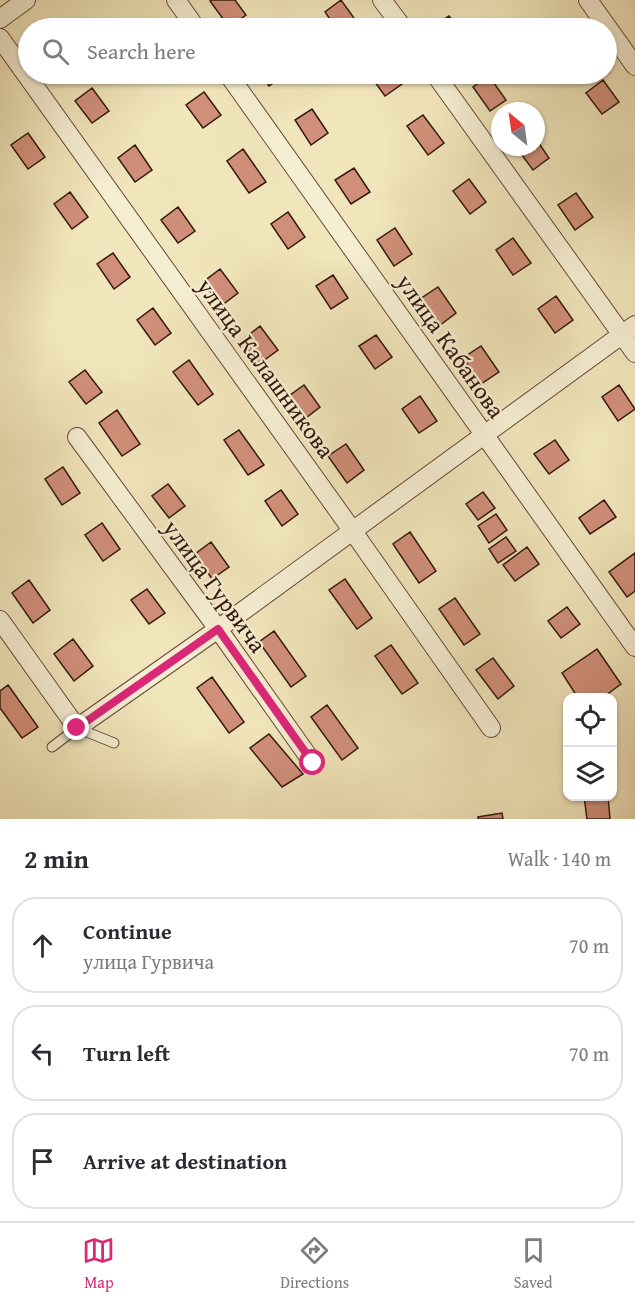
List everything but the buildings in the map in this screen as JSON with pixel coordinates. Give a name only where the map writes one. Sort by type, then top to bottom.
[{"type":"street","points":[[0,19],[26,0]]},
{"type":"street","points":[[176,0],[189,18]]},
{"type":"street","points":[[382,0],[396,18]]},
{"type":"street","points":[[588,0],[601,18]]},
{"type":"street","name":"улица Калашникова","points":[[0,38],[18,63]]},
{"type":"street","points":[[617,41],[635,66]]},
{"type":"street","name":"улица Калашникова","points":[[33,84],[491,728]]},
{"type":"street","name":"улица Кабанова","points":[[235,84],[635,647]]},
{"type":"street","points":[[443,84],[628,330],[635,353]]},
{"type":"street","points":[[0,620],[72,721],[218,629],[628,330]]},
{"type":"street","name":"улица Гурвича","points":[[77,437],[313,763]]},
{"type":"lane","points":[[52,747],[72,721],[114,743]]},
{"type":"route","points":[[77,728],[218,629],[313,763]]}]
